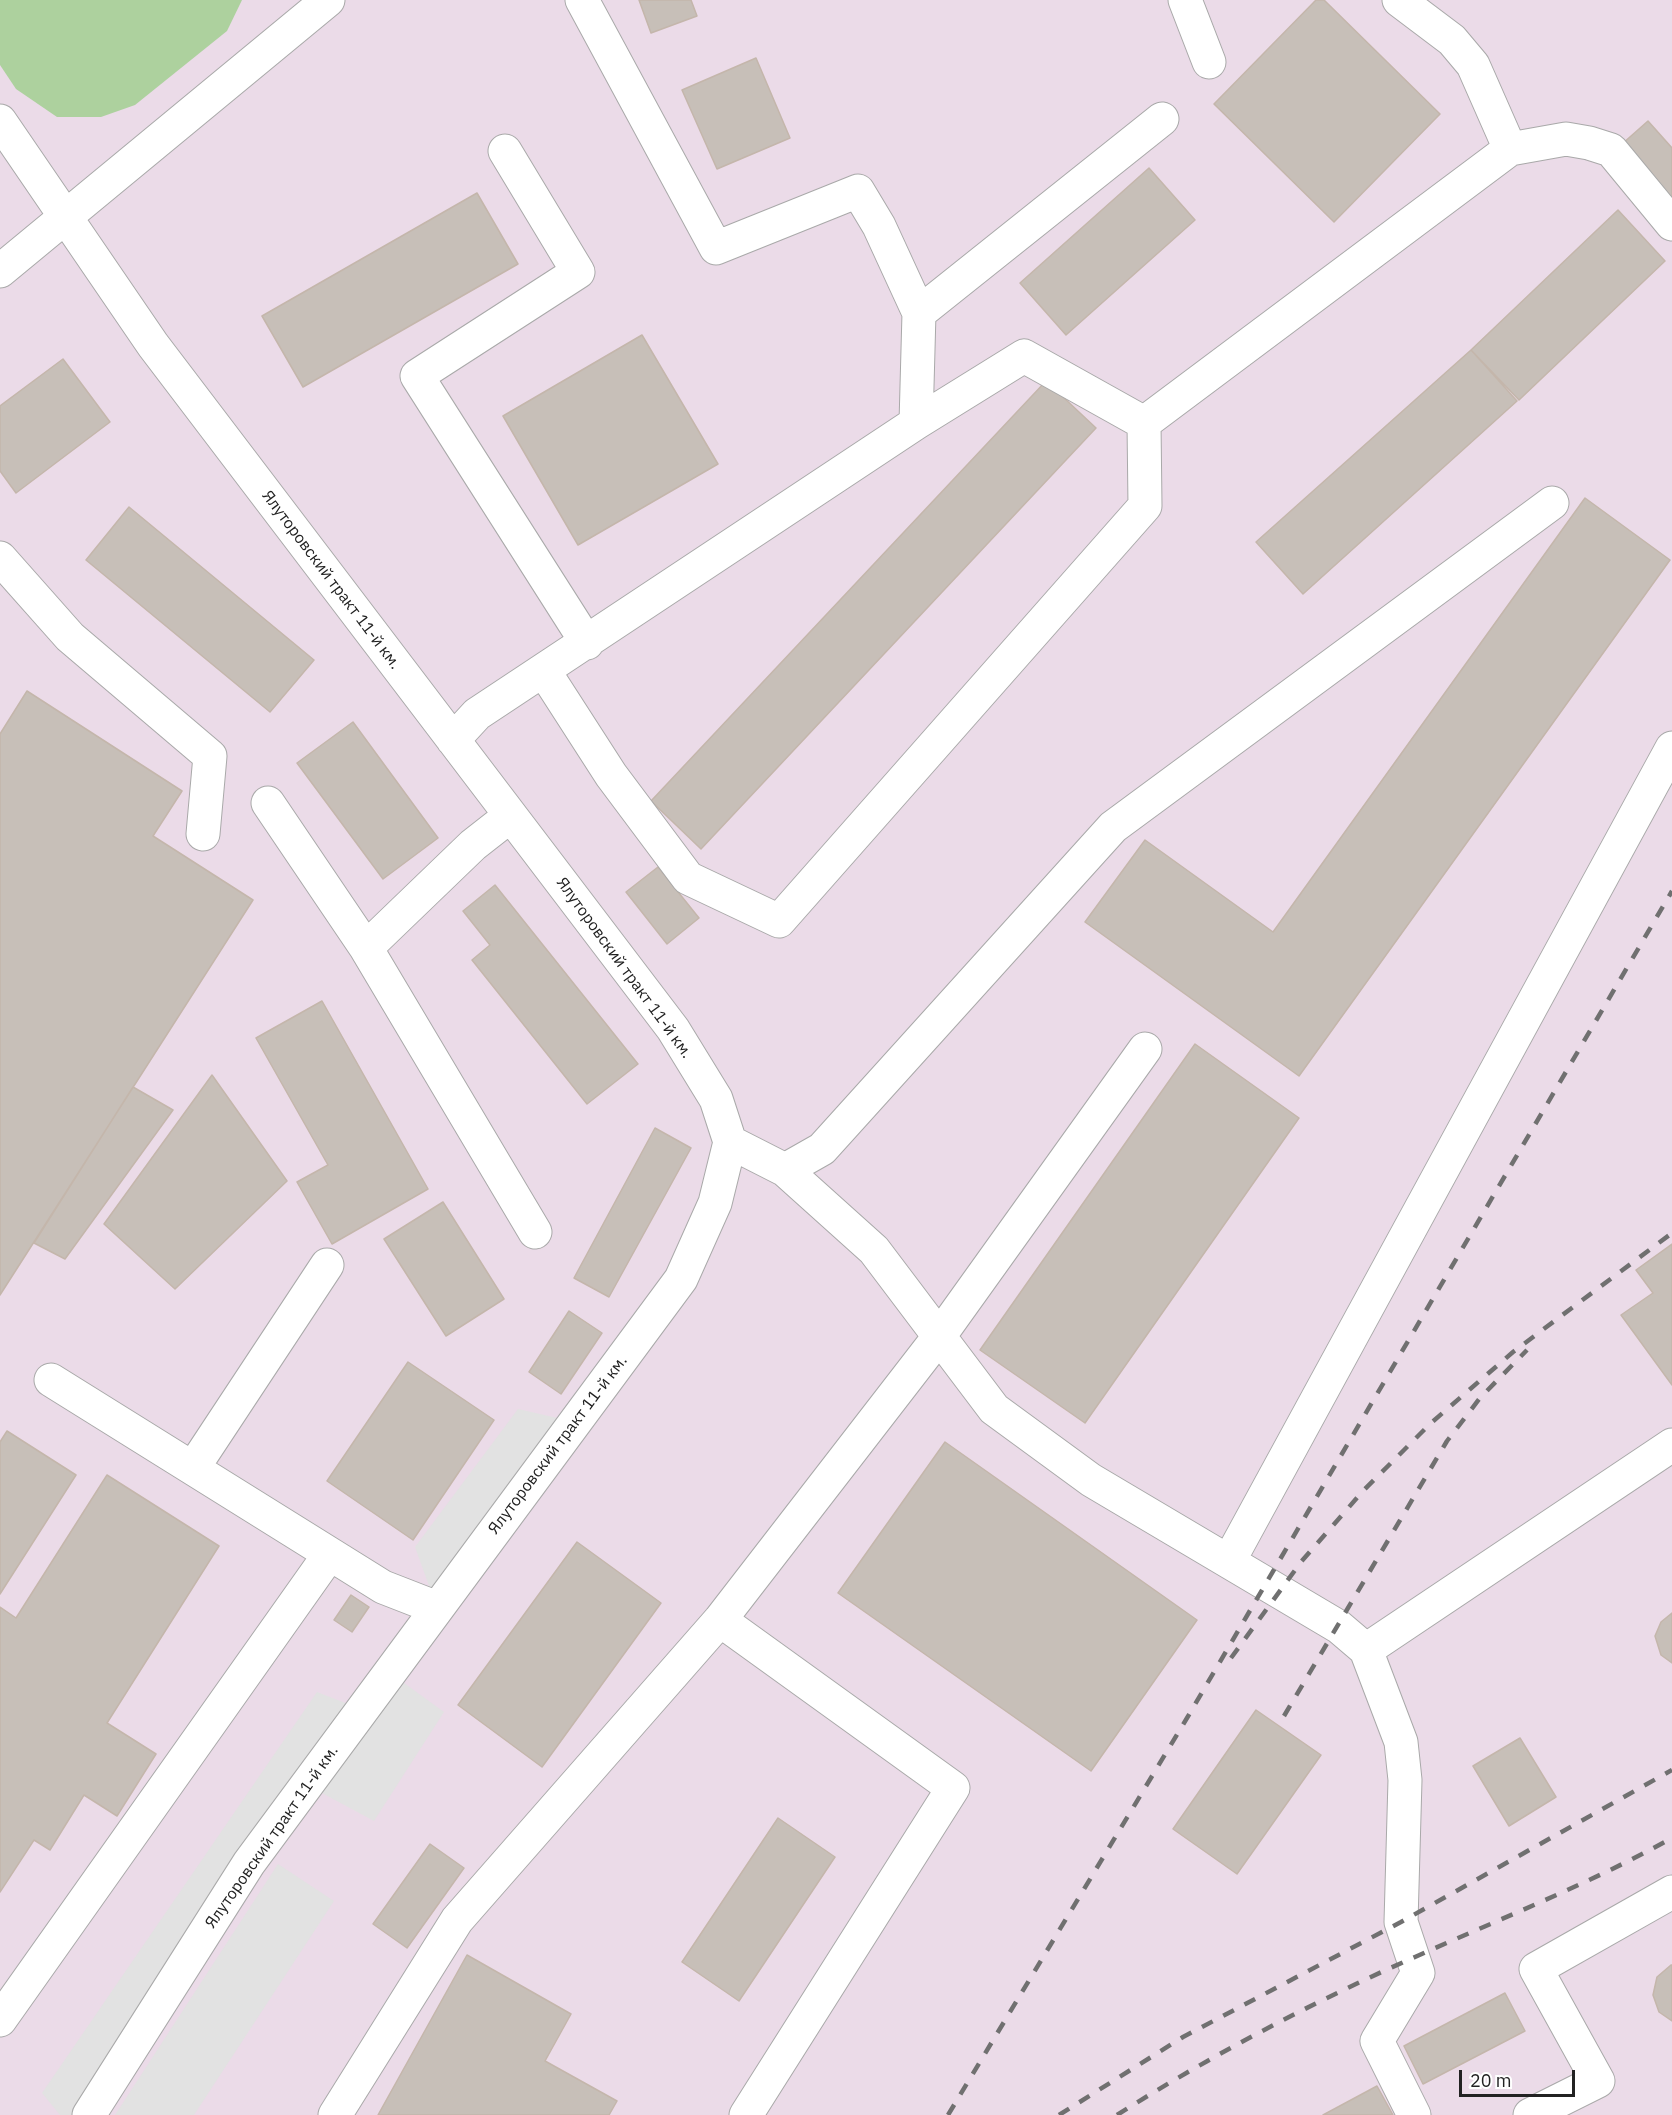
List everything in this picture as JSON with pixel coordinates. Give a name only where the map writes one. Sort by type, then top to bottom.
[{"type":"street","points":[[0,271],[328,0]]},
{"type":"street","points":[[582,0],[716,248],[858,191],[879,226],[919,313],[916,423]]},
{"type":"street","points":[[1185,0],[1209,62]]},
{"type":"street","points":[[1399,0],[1452,40],[1473,65],[1510,149]]},
{"type":"street","points":[[919,313],[1162,119]]},
{"type":"street","name":"Ялуторовский тракт 11-й км.","points":[[0,121],[153,345],[673,1029],[716,1099],[730,1142],[715,1203],[681,1279],[249,1863],[89,2115]]},
{"type":"street","points":[[1144,423],[1510,149],[1566,139],[1611,150],[1672,224]]},
{"type":"street","points":[[505,151],[578,272],[417,376],[587,643]]},
{"type":"street","points":[[453,740],[477,714],[916,423],[1024,356],[1144,423]]},
{"type":"street","points":[[544,671],[611,775],[688,878],[779,921],[1145,506],[1144,423]]},
{"type":"street","points":[[785,1170],[822,1149],[1113,827],[1552,503]]},
{"type":"street","points":[[0,558],[70,637],[210,756],[203,834]]},
{"type":"street","points":[[1229,1561],[1672,748]]},
{"type":"street","points":[[268,802],[366,948],[535,1232]]},
{"type":"street","points":[[366,948],[473,845],[510,816]]},
{"type":"street","points":[[335,2115],[457,1920],[720,1620],[938,1338],[1145,1049]]},
{"type":"street","points":[[730,1142],[785,1170],[874,1250],[938,1338],[994,1409],[1091,1480],[1339,1627],[1366,1650],[1401,1742],[1405,1780],[1401,1922],[1418,1973],[1377,2041],[1414,2115]]},
{"type":"street","points":[[193,1468],[327,1265]]},
{"type":"street","points":[[51,1380],[383,1587],[437,1608]]},
{"type":"street","points":[[1366,1650],[1672,1445]]},
{"type":"street","points":[[1,2017],[329,1555]]},
{"type":"street","points":[[720,1620],[953,1788],[746,2115]]},
{"type":"street","points":[[1530,2115],[1598,2081],[1536,1969],[1672,1892]]},
{"type":"shaded area","points":[[0,0],[1672,0],[1672,2115],[0,2115]]},
{"type":"shaded area","points":[[518,1409],[575,1422],[437,1608],[415,1547]]},
{"type":"shaded area","points":[[389,1672],[444,1712],[374,1821],[307,1785],[89,2115],[60,2115],[42,2093],[317,1692],[361,1709]]},
{"type":"shaded area","points":[[278,1864],[334,1901],[194,2115],[115,2115]]},
{"type":"green space","points":[[0,0],[242,0],[227,31],[135,105],[101,117],[57,117],[16,89],[0,65]]},
{"type":"building","points":[[639,0],[691,0],[697,16],[651,33]]},
{"type":"building","points":[[1316,0],[1324,0],[1440,114],[1334,222],[1214,104]]},
{"type":"building","points":[[756,58],[790,138],[717,169],[682,90]]},
{"type":"building","points":[[1648,121],[1672,148],[1672,201],[1622,144]]},
{"type":"building","points":[[1149,168],[1195,220],[1066,335],[1020,283]]},
{"type":"building","points":[[477,193],[518,264],[303,387],[262,316]]},
{"type":"building","points":[[1618,210],[1665,261],[1519,400],[1471,350]]},
{"type":"building","points":[[642,335],[718,464],[578,545],[503,416]]},
{"type":"building","points":[[1471,350],[1517,401],[1303,594],[1256,542]]},
{"type":"building","points":[[63,359],[110,422],[16,493],[0,471],[0,406]]},
{"type":"building","points":[[1046,381],[1096,428],[701,849],[651,801]]},
{"type":"building","points":[[1585,498],[1670,560],[1299,1076],[1085,922],[1145,840],[1273,932]]},
{"type":"building","points":[[129,507],[314,660],[270,712],[86,560]]},
{"type":"building","points":[[27,691],[182,791],[153,836],[253,900],[0,1295],[0,734]]},
{"type":"building","points":[[353,722],[438,838],[383,879],[297,763]]},
{"type":"building","points":[[658,867],[699,918],[667,944],[626,892]]},
{"type":"building","points":[[495,885],[638,1064],[587,1104],[472,960],[490,945],[463,911]]},
{"type":"building","points":[[322,1001],[428,1189],[332,1244],[297,1182],[328,1165],[256,1038]]},
{"type":"building","points":[[1195,1044],[1299,1118],[1085,1423],[980,1350]]},
{"type":"building","points":[[212,1075],[287,1181],[175,1289],[104,1224]]},
{"type":"building","points":[[133,1087],[173,1110],[65,1259],[34,1243]]},
{"type":"building","points":[[655,1128],[691,1148],[609,1297],[574,1278]]},
{"type":"building","points":[[443,1202],[504,1299],[446,1336],[384,1239]]},
{"type":"building","points":[[1672,1244],[1672,1385],[1621,1315],[1653,1293],[1636,1270]]},
{"type":"building","points":[[569,1311],[602,1333],[561,1394],[529,1372]]},
{"type":"building","points":[[408,1362],[494,1420],[413,1540],[327,1481]]},
{"type":"building","points":[[7,1431],[76,1475],[0,1594],[0,1442]]},
{"type":"building","points":[[945,1442],[1197,1620],[1091,1771],[838,1593]]},
{"type":"building","points":[[107,1475],[219,1546],[107,1723],[156,1754],[117,1816],[84,1795],[50,1850],[34,1840],[0,1892],[0,1607],[16,1618]]},
{"type":"building","points":[[577,1542],[661,1603],[542,1767],[458,1705]]},
{"type":"building","points":[[351,1595],[369,1607],[352,1632],[334,1620]]},
{"type":"building","points":[[1672,1613],[1672,1663],[1661,1655],[1655,1636],[1661,1622]]},
{"type":"building","points":[[1256,1710],[1321,1755],[1237,1874],[1173,1829]]},
{"type":"building","points":[[1520,1738],[1556,1797],[1509,1826],[1473,1766]]},
{"type":"building","points":[[778,1818],[835,1857],[739,2001],[682,1962]]},
{"type":"building","points":[[430,1844],[464,1868],[407,1948],[373,1924]]},
{"type":"building","points":[[467,1955],[571,2014],[545,2061],[617,2101],[609,2115],[378,2115]]},
{"type":"building","points":[[1671,1965],[1672,2021],[1659,2012],[1653,1995],[1657,1977]]},
{"type":"building","points":[[1505,1993],[1525,2031],[1423,2084],[1404,2046]]},
{"type":"building","points":[[1377,2086],[1393,2115],[1323,2115]]},
{"type":"railway","points":[[948,2115],[1187,1718],[1672,891]]},
{"type":"railway","points":[[1231,1658],[1301,1562],[1363,1491],[1431,1423],[1513,1352],[1672,1233]]},
{"type":"railway","points":[[1284,1716],[1447,1441],[1480,1398],[1527,1350]]},
{"type":"railway","points":[[1059,2115],[1183,2037],[1401,1922],[1672,1770]]},
{"type":"railway","points":[[1117,2115],[1226,2051],[1301,2011],[1377,1974],[1577,1886],[1672,1838]]}]
